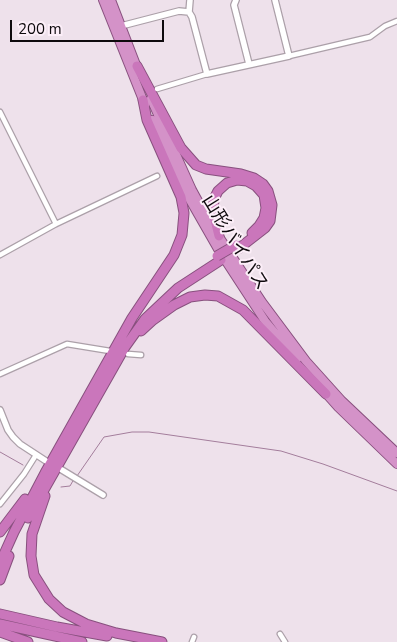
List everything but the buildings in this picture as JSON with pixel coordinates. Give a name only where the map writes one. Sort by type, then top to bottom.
[{"type":"highway","name":"山形バイパス","points":[[103,0],[143,100],[186,194],[218,249],[265,321],[326,394],[397,464]]},
{"type":"highway","name":"山形バイパス","points":[[111,0],[174,152],[192,190],[219,236],[262,302],[306,361],[342,400],[397,453]]},
{"type":"highway","points":[[112,352],[166,292],[265,228],[270,221],[272,213],[268,191],[263,184],[254,178],[241,174],[206,169],[196,164],[181,148],[137,66]]},
{"type":"highway","points":[[0,580],[19,533],[112,352],[174,255],[182,236],[184,213],[177,186],[147,120],[143,100]]},
{"type":"highway","points":[[219,236],[213,212],[214,198],[218,191],[227,183],[237,180],[247,181],[256,186],[264,195],[266,208],[264,218],[259,226],[237,247]]},
{"type":"highway","points":[[0,563],[14,532],[145,319],[178,288],[219,258]]},
{"type":"highway","points":[[127,350],[153,320],[174,305],[190,297],[218,296],[243,310],[326,394]]},
{"type":"highway","points":[[0,532],[48,475]]},
{"type":"highway","points":[[48,475],[30,545],[34,575],[43,592],[63,612],[86,624],[162,642]]},
{"type":"highway","points":[[0,614],[57,627],[142,642]]},
{"type":"highway","points":[[0,624],[82,642]]},
{"type":"highway","points":[[0,632],[28,642]]},
{"type":"street","points":[[190,0],[189,12],[207,74]]},
{"type":"street","points":[[236,0],[234,5],[249,64]]},
{"type":"street","points":[[275,0],[289,56]]},
{"type":"street","points":[[121,26],[179,11],[189,12]]},
{"type":"street","points":[[157,89],[207,74],[370,37],[385,26],[397,21]]},
{"type":"street","points":[[0,112],[56,224]]},
{"type":"street","points":[[0,255],[56,224],[157,176]]},
{"type":"street","points":[[0,374],[67,344],[112,352]]},
{"type":"street","points":[[127,350],[142,355]]},
{"type":"street","points":[[0,410],[13,437],[36,455],[46,460]]},
{"type":"street","points":[[0,504],[24,474],[36,455]]},
{"type":"street","points":[[62,470],[103,495]]},
{"type":"street","points":[[280,634],[285,642]]},
{"type":"waterway","points":[[77,476],[104,437],[132,432],[149,432],[281,451],[397,491]]},
{"type":"waterway","points":[[0,452],[23,465]]},
{"type":"waterway","points":[[61,487],[70,486],[74,479]]}]
